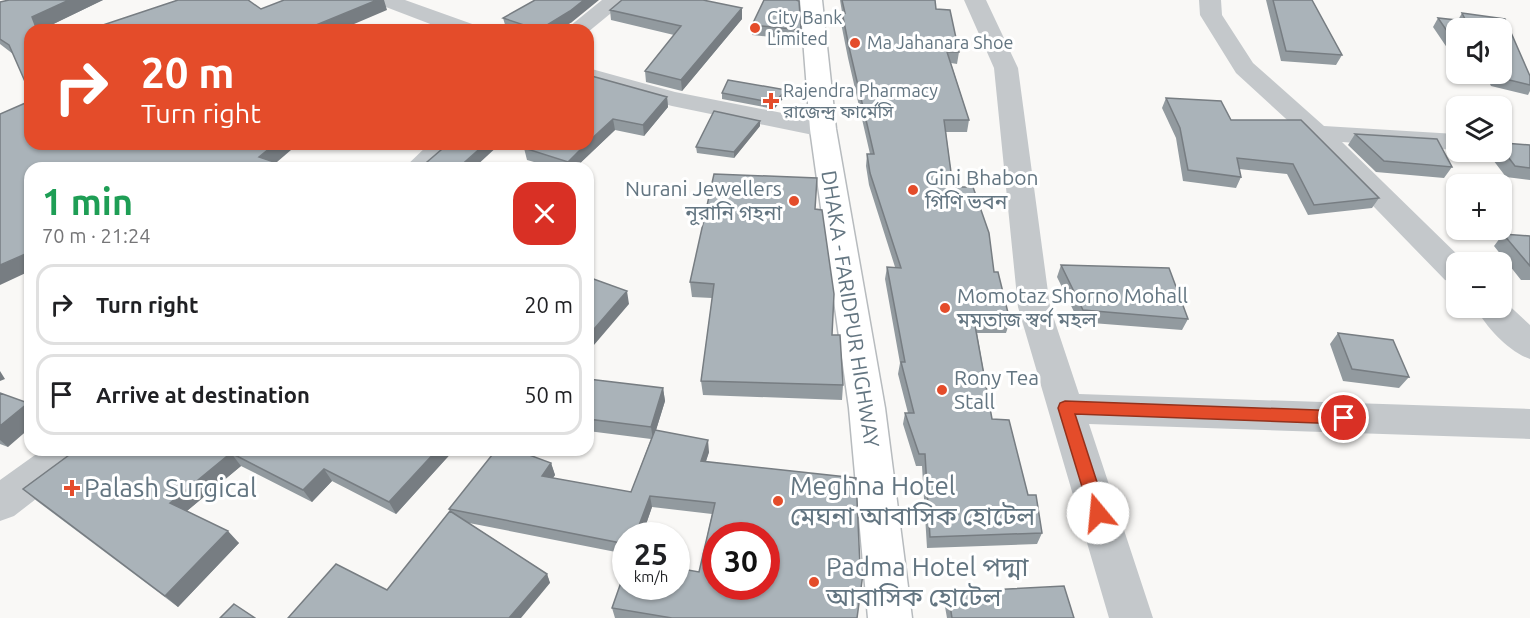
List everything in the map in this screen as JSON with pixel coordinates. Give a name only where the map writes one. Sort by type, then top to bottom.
[{"type":"highway","name":"DHAKA - FARIDPUR HIGHWAY","points":[[811,0],[823,129],[867,408],[891,618]]},
{"type":"street","points":[[385,0],[451,24]]},
{"type":"street","points":[[584,24],[616,0]]},
{"type":"street","points":[[975,0],[1006,68],[1034,307],[1131,618]]},
{"type":"street","points":[[1210,0],[1211,15],[1244,68],[1317,132],[1446,262]]},
{"type":"street","points":[[594,77],[672,99],[823,129]]},
{"type":"street","points":[[1317,132],[1446,141]]},
{"type":"street","points":[[425,162],[438,150]]},
{"type":"street","points":[[1502,318],[1530,346]]},
{"type":"street","points":[[1065,408],[1530,424]]},
{"type":"street","points":[[0,503],[64,456]]},
{"type":"building","points":[[69,0],[32,17],[35,24],[24,24],[24,79],[9,45],[0,39],[0,2]]},
{"type":"building","points":[[178,0],[248,0],[261,9],[284,0],[377,0],[319,24],[106,24]]},
{"type":"building","points":[[535,0],[584,0],[549,24],[521,24],[503,18]]},
{"type":"building","points":[[622,0],[703,0],[742,8],[681,80],[645,71],[681,26],[610,10]]},
{"type":"building","points":[[764,0],[799,1],[801,30],[752,25]]},
{"type":"building","points":[[842,0],[935,0],[936,9],[950,10],[959,52],[947,52],[969,120],[944,120],[953,187],[973,187],[989,233],[994,272],[998,272],[1010,321],[974,320],[992,419],[1009,420],[1028,495],[1036,495],[1042,533],[930,537],[925,454],[919,454],[905,413],[914,413],[901,362],[905,362],[887,267],[901,268],[870,173],[867,154],[874,154],[849,47]]},
{"type":"building","points":[[1273,0],[1312,0],[1342,55],[1286,51]]},
{"type":"building","points":[[1462,13],[1498,18],[1464,18]]},
{"type":"building","points":[[1438,18],[1446,19],[1446,30]]},
{"type":"building","points":[[1512,35],[1530,76],[1530,85],[1512,81]]},
{"type":"building","points":[[594,77],[667,97],[643,125],[613,119],[594,136]]},
{"type":"building","points":[[728,80],[786,90],[774,103],[722,93]]},
{"type":"building","points":[[1166,98],[1221,101],[1231,120],[1301,120],[1379,198],[1314,205],[1293,164],[1237,158],[1241,177],[1188,170],[1180,128]]},
{"type":"building","points":[[24,104],[24,150],[268,150],[259,157],[274,162],[24,162],[24,255],[0,265],[0,114]]},
{"type":"building","points":[[714,111],[760,121],[734,152],[696,147]]},
{"type":"building","points":[[1355,134],[1437,139],[1446,156],[1446,162],[1449,162],[1452,167],[1384,161]]},
{"type":"building","points":[[1512,144],[1530,145],[1530,168],[1515,166],[1512,162]]},
{"type":"building","points":[[441,150],[478,150],[465,162],[427,162]]},
{"type":"building","points":[[530,150],[580,150],[568,162]]},
{"type":"building","points":[[714,174],[817,178],[815,209],[822,210],[834,294],[832,335],[840,335],[843,385],[701,381],[714,284],[690,282]]},
{"type":"building","points":[[1512,235],[1530,236],[1530,266],[1508,240],[1512,240]]},
{"type":"building","points":[[1061,265],[1169,268],[1188,319],[1083,310]]},
{"type":"building","points":[[594,279],[627,291],[594,329]]},
{"type":"building","points":[[1338,333],[1393,340],[1409,377],[1352,369]]},
{"type":"building","points":[[594,380],[663,388],[651,427],[594,420]]},
{"type":"building","points":[[0,393],[24,402],[24,406],[0,426]]},
{"type":"building","points":[[655,430],[708,440],[701,461],[856,478],[860,566],[864,566],[857,618],[672,618],[612,608],[615,600],[690,600],[690,570],[699,572],[702,559],[702,600],[780,600],[780,522],[711,522],[715,503],[650,496],[640,522],[612,522],[612,541],[449,509],[491,456],[532,456],[551,463],[542,476],[631,492]]},
{"type":"building","points":[[68,456],[227,456],[170,503],[228,531],[165,596],[23,489]]},
{"type":"building","points":[[237,456],[431,456],[389,502],[324,469],[303,490]]},
{"type":"building","points":[[450,511],[547,574],[509,618],[288,618],[336,564],[387,590]]},
{"type":"building","points":[[1064,586],[1074,618],[952,618],[948,592]]},
{"type":"building","points":[[234,604],[255,618],[220,618]]},
{"type":"place","name":"City Bank Limited","points":[[755,28]]},
{"type":"place","name":"Ma Jahanara Shoe","points":[[855,43]]},
{"type":"place","name":"Rajendra Pharmacy রাজেন্দ্র ফার্মেসি","points":[[771,101]]},
{"type":"place","name":"Gini Bhabon গিণি ভবন","points":[[913,190]]},
{"type":"place","name":"Nurani Jewellers নূরানি গহনা","points":[[794,201]]},
{"type":"place","name":"Momotaz Shorno Mohall মমতাজ স্বর্ণ মহল","points":[[945,308]]},
{"type":"place","name":"Rony Tea Stall","points":[[942,390]]},
{"type":"place","name":"Palash Surgical","points":[[72,488]]},
{"type":"place","name":"Meghna Hotel মেঘনা আবাসিক হোটেল","points":[[778,501]]},
{"type":"place","name":"Padma Hotel পদ্মা আবাসিক হোটেল","points":[[814,582]]},
{"type":"route","points":[[1098,513],[1065,408],[1344,418]]}]
